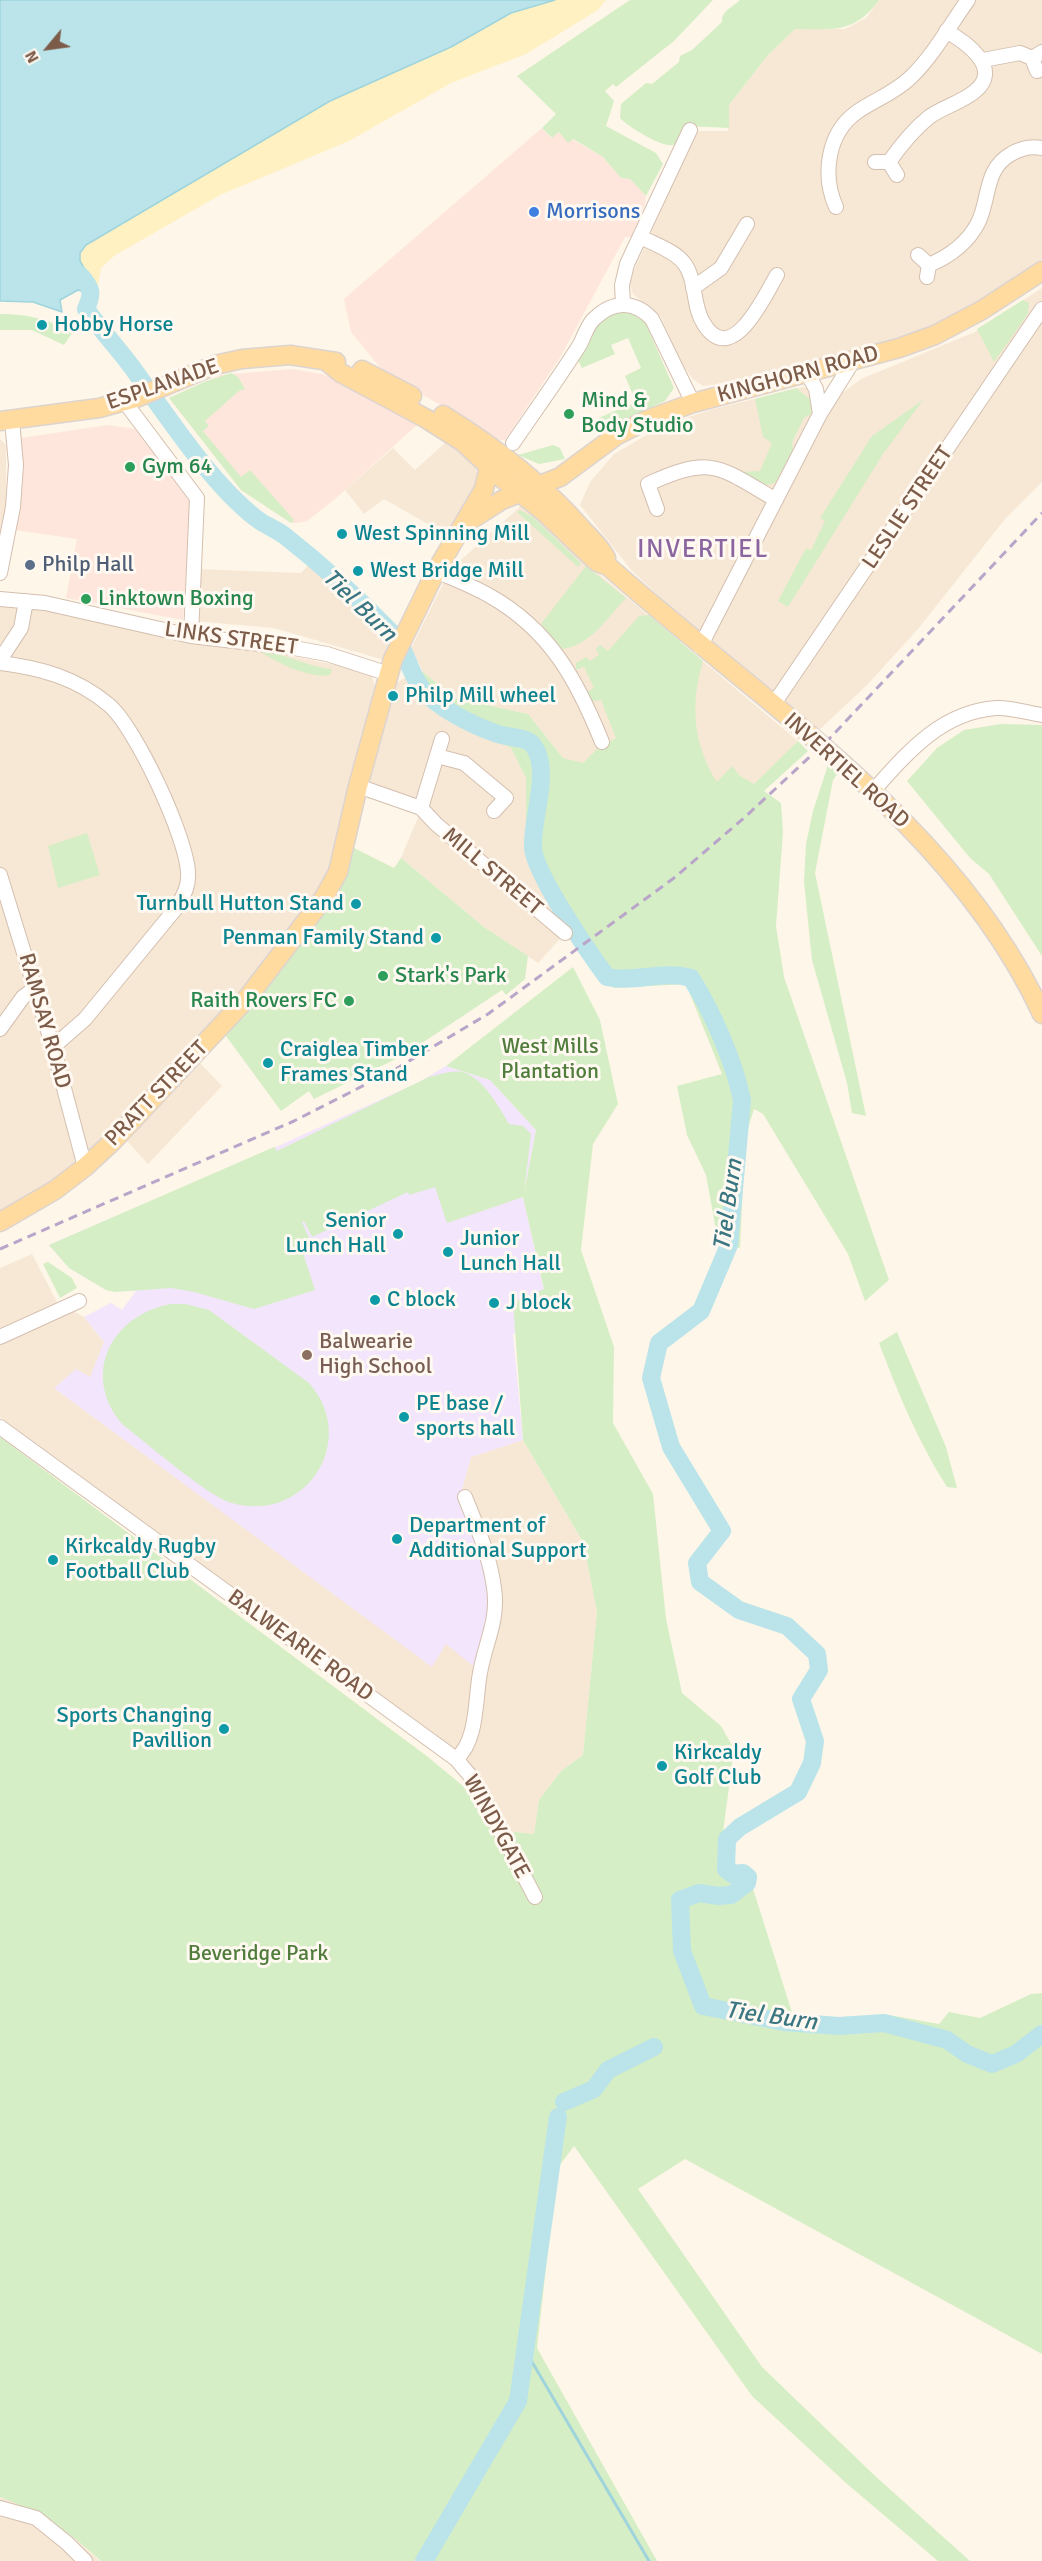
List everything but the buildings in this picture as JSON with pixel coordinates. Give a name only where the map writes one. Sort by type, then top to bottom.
[{"type":"main road","name":"KINGHORN ROAD","points":[[464,525],[490,506],[560,477],[632,427],[693,403],[853,361],[934,335],[982,310],[1042,271]]},
{"type":"main road","name":"ESPLANADE","points":[[6,421],[89,410],[130,399],[215,365],[242,359],[290,355],[346,363],[386,381],[466,429],[512,452],[540,486]]},
{"type":"main road","name":"ESPLANADE","points":[[326,361],[341,373],[454,436],[521,494]]},
{"type":"main road","points":[[512,452],[522,486],[521,494]]},
{"type":"main road","name":"PRATT STREET","points":[[0,1222],[32,1204],[85,1167],[212,1036],[299,933],[323,898],[338,872],[358,786],[391,667],[436,571],[484,489],[489,467]]},
{"type":"main road","points":[[540,486],[543,511]]},
{"type":"main road","name":"INVERTIEL ROAD","points":[[540,486],[563,507],[594,542],[605,556],[608,566]]},
{"type":"main road","name":"INVERTIEL ROAD","points":[[521,494],[543,511],[597,562],[608,566],[700,647],[773,705],[873,791],[924,842],[976,906],[1032,992],[1042,1014]]},
{"type":"street","points":[[836,207],[828,189],[830,154],[837,133],[855,113],[911,78],[968,0]]},
{"type":"street","points":[[897,176],[882,162],[931,115],[978,88],[984,78],[983,60],[967,42],[946,31]]},
{"type":"street","points":[[983,60],[1020,53],[1037,55],[1037,71]]},
{"type":"street","points":[[623,304],[622,285],[627,264],[690,130]]},
{"type":"street","points":[[918,255],[928,271],[956,250],[969,237],[978,222],[991,175],[997,164],[1020,148],[1042,148]]},
{"type":"street","points":[[693,288],[721,268],[747,224]]},
{"type":"street","points":[[641,237],[683,261],[704,324],[714,334],[734,336],[746,329],[777,275]]},
{"type":"street","points":[[512,452],[579,346],[593,318],[623,304],[638,307],[652,319],[693,403]]},
{"type":"street","name":"LESLIE STREET","points":[[773,705],[1042,309]]},
{"type":"street","points":[[700,647],[820,414],[853,361]]},
{"type":"street","points":[[807,373],[816,389],[820,414]]},
{"type":"street","points":[[130,399],[151,435],[197,498],[191,636]]},
{"type":"street","points":[[0,573],[13,507],[16,465],[6,421]]},
{"type":"street","points":[[657,509],[648,484],[674,472],[707,465],[729,472],[776,500]]},
{"type":"street","points":[[436,571],[490,596],[541,634],[561,659],[579,690],[602,742]]},
{"type":"street","name":"LINKS STREET","points":[[0,599],[26,601],[191,636],[294,648],[391,667]]},
{"type":"street","points":[[26,601],[21,628],[0,662],[58,674],[88,690],[111,706],[132,732],[183,843],[188,872],[188,886],[177,907],[85,1019],[53,1047]]},
{"type":"street","points":[[873,791],[910,749],[950,719],[997,708],[1042,715]]},
{"type":"street","points":[[421,808],[442,740]]},
{"type":"street","points":[[436,756],[464,763],[506,798],[494,811]]},
{"type":"street","name":"MILL STREET","points":[[358,786],[421,808],[436,824],[566,933]]},
{"type":"street","name":"RAMSAY ROAD","points":[[0,875],[53,1047],[85,1167]]},
{"type":"street","points":[[0,1029],[23,997],[35,988]]},
{"type":"street","points":[[0,1337],[79,1301]]},
{"type":"street","name":"BALWEARIE ROAD","points":[[0,1427],[456,1759]]},
{"type":"street","points":[[456,1759],[464,1752],[472,1725],[480,1670],[495,1619],[495,1589],[489,1559],[465,1497]]},
{"type":"street","name":"WINDYGATE","points":[[456,1759],[473,1779],[535,1897]]},
{"type":"street","points":[[0,2508],[36,2518],[85,2561]]},
{"type":"shaded area","points":[[879,0],[1042,0],[1042,260],[970,307],[915,334],[724,383],[703,386],[693,379],[679,360],[661,317],[633,294],[629,281],[697,131],[728,131],[729,105],[768,55],[795,29],[845,29],[866,18]]},
{"type":"shaded area","points":[[542,128],[551,138],[559,132],[603,157],[621,178],[630,179],[646,196],[644,207],[631,237],[625,237],[561,356],[505,440],[499,440],[383,371],[351,332],[344,299]]},
{"type":"shaded area","points":[[1042,288],[1042,482],[1005,519],[918,629],[867,685],[817,732],[715,648],[632,571],[580,505],[590,482],[614,454],[662,426],[710,410],[803,387],[837,397],[861,379],[975,332]]},
{"type":"shaded area","points":[[292,369],[322,374],[353,387],[418,424],[335,499],[307,521],[297,523],[291,523],[241,490],[169,398],[221,375]]},
{"type":"shaded area","points":[[108,425],[135,429],[191,497],[183,620],[66,598],[77,539],[15,530],[22,487],[21,438]]},
{"type":"shaded area","points":[[0,439],[6,445],[6,513],[0,539]]},
{"type":"shaded area","points":[[447,441],[474,463],[479,479],[447,535],[384,499],[364,514],[345,490],[393,448],[415,470]]},
{"type":"shaded area","points":[[522,505],[581,559],[798,741],[754,784],[707,808],[563,758],[528,714],[455,698],[423,672],[411,648],[450,570]]},
{"type":"shaded area","points":[[309,564],[394,644],[384,660],[274,628],[194,621],[196,569],[301,573]]},
{"type":"shaded area","points":[[0,604],[50,609],[356,669],[371,674],[376,689],[327,875],[297,926],[228,1010],[101,1145],[37,1196],[0,1216]]},
{"type":"shaded area","points":[[408,676],[444,715],[511,748],[526,778],[526,846],[536,875],[571,927],[538,963],[484,927],[401,858],[421,810],[367,786],[396,683]]},
{"type":"shaded area","points":[[198,1061],[222,1086],[148,1164],[127,1141]]},
{"type":"shaded area","name":"Balwearie High School","points":[[446,1066],[490,1080],[536,1130],[523,1197],[544,1290],[513,1335],[523,1440],[471,1457],[460,1497],[480,1550],[491,1604],[486,1636],[473,1666],[446,1644],[432,1667],[54,1388],[76,1369],[90,1377],[104,1342],[84,1317],[111,1303],[122,1310],[136,1291],[106,1290],[69,1268],[49,1245],[265,1152],[419,1082]]},
{"type":"shaded area","points":[[32,1254],[57,1302],[84,1317],[104,1342],[90,1378],[54,1388],[352,1607],[460,1497],[471,1457],[523,1440],[583,1542],[597,1612],[583,1755],[561,1771],[539,1800],[534,1834],[505,1831],[469,1764],[447,1743],[0,1417],[0,1268]]},
{"type":"shaded area","points":[[0,2497],[38,2511],[64,2529],[100,2561],[0,2561]]},
{"type":"green space","points":[[630,0],[713,0],[674,41],[616,87],[613,84],[605,91],[614,101],[606,126],[656,153],[663,164],[646,196],[630,179],[621,178],[603,157],[573,139],[568,143],[559,132],[552,138],[542,128],[556,114],[517,76]]},
{"type":"green space","points":[[740,0],[879,0],[861,19],[852,24],[832,29],[795,29],[768,55],[729,105],[729,128],[687,126],[678,142],[668,145],[646,136],[620,118],[621,104],[646,83],[652,84],[679,62],[680,56],[692,50],[722,22],[725,12]]},
{"type":"green space","points":[[1023,300],[1029,303],[1028,314],[994,362],[977,329]]},
{"type":"green space","points":[[627,310],[645,322],[674,388],[665,401],[593,434],[587,423],[636,402],[625,376],[641,368],[628,338],[611,345],[615,354],[582,368],[577,359],[591,334],[601,322],[616,313]]},
{"type":"green space","points":[[0,314],[38,318],[72,333],[64,345],[32,330],[0,330]]},
{"type":"green space","points":[[231,373],[238,377],[245,389],[239,391],[205,421],[209,426],[203,431],[241,477],[250,470],[294,520],[291,523],[241,490],[169,398]]},
{"type":"green space","points":[[796,388],[811,400],[811,414],[804,418],[792,442],[793,450],[775,483],[763,486],[740,472],[760,471],[772,443],[763,437],[755,399]]},
{"type":"green space","points":[[923,400],[883,454],[788,607],[778,601],[806,548],[811,550],[825,521],[820,518],[872,436]]},
{"type":"green space","points":[[553,445],[560,448],[565,459],[539,464],[518,455]]},
{"type":"green space","points":[[520,510],[533,517],[581,563],[578,567],[517,512]]},
{"type":"green space","points":[[586,566],[626,598],[590,637],[572,647],[562,649],[541,624]]},
{"type":"green space","points":[[649,615],[703,661],[696,693],[696,724],[703,754],[717,782],[732,766],[740,776],[754,784],[798,741],[808,751],[764,791],[781,803],[783,832],[776,926],[784,977],[889,1280],[865,1301],[848,1254],[763,1114],[754,1109],[745,1138],[740,1248],[718,1241],[706,1175],[687,1135],[677,1086],[722,1074],[686,984],[614,988],[604,978],[536,875],[526,846],[526,778],[511,748],[444,715],[408,676],[423,672],[455,698],[528,714],[563,758],[583,763],[597,749],[616,738],[601,700],[588,702],[585,693],[594,688],[584,667],[576,670],[576,663],[586,657],[590,661],[599,655],[596,649],[600,645],[608,651],[639,616]]},
{"type":"green space","points":[[261,652],[332,669],[330,675],[313,675],[285,665]]},
{"type":"green space","points":[[1001,724],[1042,725],[1042,956],[989,874],[970,858],[907,781],[937,748],[964,730]]},
{"type":"green space","points":[[828,765],[838,773],[833,780],[815,873],[866,1116],[852,1113],[847,1083],[812,960],[804,882],[806,844],[813,811]]},
{"type":"green space","points":[[87,833],[100,875],[58,888],[48,846]]},
{"type":"green space","name":"Stark's Park","points":[[354,848],[394,868],[401,858],[484,927],[528,956],[525,979],[506,995],[502,990],[404,1055],[314,1099],[309,1091],[281,1111],[226,1036],[239,1016],[323,913]]},
{"type":"green space","points":[[573,967],[600,1020],[618,1104],[593,1144],[581,1250],[614,1347],[613,1423],[653,1494],[666,1619],[682,1693],[721,1726],[734,1749],[722,1840],[733,1861],[750,1879],[794,2019],[889,2015],[939,2024],[949,2012],[980,2018],[1031,1994],[1042,1993],[1042,2354],[685,2159],[638,2189],[762,2367],[873,2474],[970,2561],[938,2561],[846,2483],[752,2396],[574,2146],[557,2169],[537,2348],[657,2561],[101,2561],[54,2523],[0,2497],[0,1437],[428,1757],[463,1786],[496,1834],[505,1831],[534,1834],[539,1800],[561,1771],[583,1755],[597,1612],[583,1542],[523,1440],[513,1302],[544,1289],[523,1197],[447,1223],[435,1187],[409,1195],[408,1192],[312,1237],[304,1221],[302,1222],[309,1238],[299,1241],[315,1290],[254,1309],[171,1288],[115,1292],[106,1290],[69,1268],[49,1245],[274,1147],[277,1151],[429,1077],[454,1072],[462,1072],[477,1080],[490,1093],[509,1124],[523,1126],[531,1134],[524,1193],[536,1130],[490,1080],[446,1066]]},
{"type":"green space","points":[[48,1262],[72,1278],[77,1288],[60,1298],[43,1264]]},
{"type":"green space","points":[[171,1304],[185,1304],[209,1310],[309,1383],[323,1406],[329,1429],[326,1452],[317,1473],[302,1490],[282,1501],[258,1506],[232,1503],[193,1480],[123,1425],[110,1406],[104,1387],[103,1368],[108,1350],[118,1334],[132,1321],[150,1310]]},
{"type":"green space","points":[[897,1332],[946,1447],[957,1488],[947,1487],[927,1453],[886,1362],[879,1343]]},
{"type":"sand","points":[[162,0],[606,0],[598,10],[526,54],[451,83],[349,141],[220,195],[114,256],[101,268],[97,290],[92,294],[78,290],[60,300],[62,312],[33,302],[0,301],[0,170]]},
{"type":"water","points":[[0,0],[555,0],[511,13],[451,47],[330,101],[86,245],[80,253],[80,261],[97,290],[92,294],[78,290],[60,300],[62,312],[33,302],[0,301]]},
{"type":"waterway","name":"Tiel Burn","points":[[80,275],[90,291],[86,309],[133,368],[194,452],[225,489],[257,519],[282,534],[313,559],[392,633],[401,646],[418,683],[429,696],[446,709],[476,725],[500,735],[526,740],[533,745],[541,768],[533,848],[543,876],[564,913],[607,977],[628,979],[670,975],[691,978],[728,1053],[742,1100],[729,1245],[701,1311],[659,1343],[651,1378],[671,1447],[722,1531],[697,1563],[700,1582],[739,1610],[787,1626],[817,1654],[819,1670],[801,1699],[815,1741],[812,1763],[798,1792],[740,1827],[727,1839],[726,1869],[732,1874],[743,1873],[748,1877],[747,1883],[731,1895],[699,1893],[680,1900],[682,1951],[703,2006],[784,2022],[839,2026],[884,2023],[947,2040],[967,2054],[992,2064],[1016,2054],[1042,2034]]},
{"type":"waterway","points":[[564,2102],[594,2089],[608,2070],[654,2047]]},
{"type":"waterway","points":[[424,2561],[518,2401],[558,2117]]},
{"type":"waterway","points":[[525,2350],[649,2561]]},
{"type":"railway","points":[[0,1249],[294,1121],[394,1070],[488,1014],[674,878],[744,818],[830,738],[1042,513]]},
{"type":"place","name":"Morrisons","points":[[534,212]]},
{"type":"place","name":"Hobby Horse","points":[[42,325]]},
{"type":"place","name":"Mind & Body Studio","points":[[569,414]]},
{"type":"place","name":"Gym 64","points":[[130,467]]},
{"type":"place","name":"West Spinning Mill","points":[[342,534]]},
{"type":"place","name":"Philp Hall","points":[[30,565]]},
{"type":"place","name":"West Bridge Mill","points":[[358,571]]},
{"type":"place","name":"Linktown Boxing","points":[[86,599]]},
{"type":"place","name":"Philp Mill wheel","points":[[393,696]]},
{"type":"place","name":"Turnbull Hutton Stand","points":[[356,904]]},
{"type":"place","name":"Penman Family Stand","points":[[436,938]]},
{"type":"place","name":"Stark's Park","points":[[383,976]]},
{"type":"place","name":"Raith Rovers FC","points":[[349,1001]]},
{"type":"place","name":"Craiglea Timber Frames Stand","points":[[268,1063]]},
{"type":"place","name":"Senior Lunch Hall","points":[[398,1234]]},
{"type":"place","name":"Junior Lunch Hall","points":[[448,1252]]},
{"type":"place","name":"C block","points":[[375,1300]]},
{"type":"place","name":"J block","points":[[494,1303]]},
{"type":"place","name":"Balwearie High School","points":[[307,1355]]},
{"type":"place","name":"PE base / sports hall","points":[[404,1417]]},
{"type":"place","name":"Department of Additional Support","points":[[397,1539]]},
{"type":"place","name":"Kirkcaldy Rugby Football Club","points":[[53,1560]]},
{"type":"place","name":"Sports Changing Pavillion","points":[[224,1729]]},
{"type":"place","name":"Kirkcaldy Golf Club","points":[[662,1766]]},
{"type":"district","name":"INVERTIEL","points":[[703,550]]},
{"type":"park label","name":"West Mills Plantation","points":[[550,1060]]},
{"type":"park label","name":"Beveridge Park","points":[[258,1954]]}]
